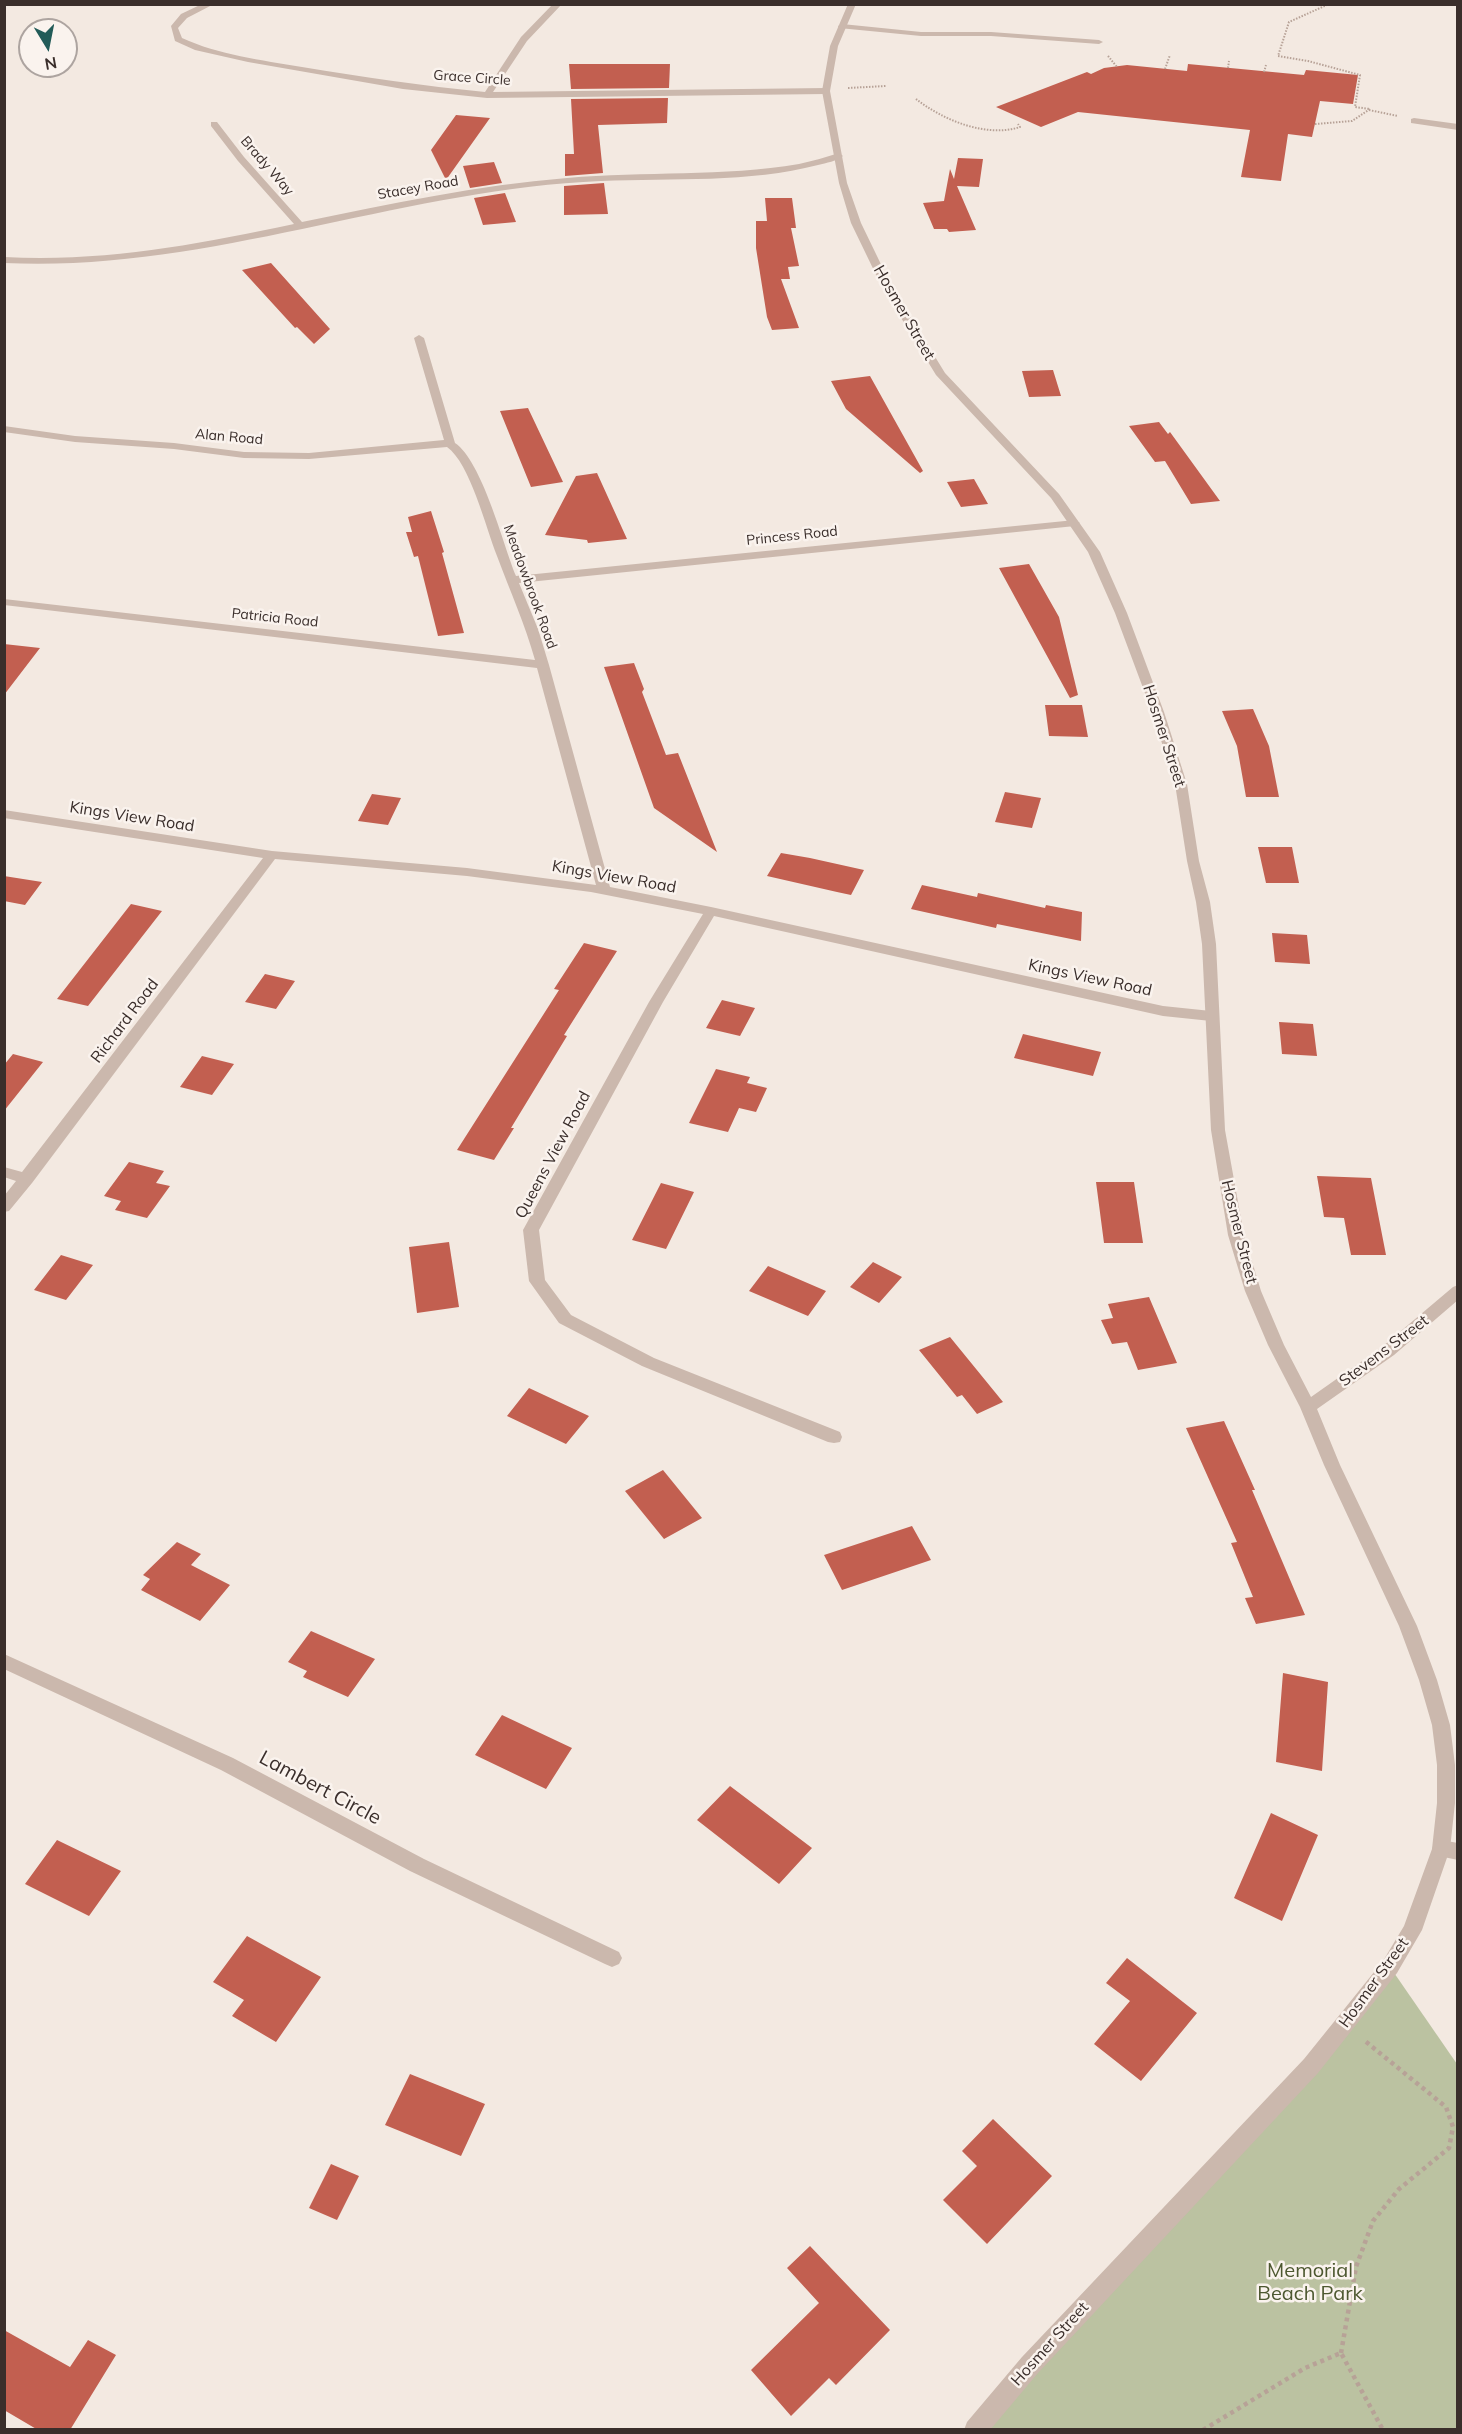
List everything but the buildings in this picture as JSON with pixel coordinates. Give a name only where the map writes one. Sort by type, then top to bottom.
[{"type":"street","name":"Grace Circle","points":[[210,4],[184,16],[174,28],[178,39],[198,48],[248,60],[403,86],[487,95],[826,91]]},
{"type":"street","points":[[487,95],[524,39],[558,4]]},
{"type":"street","name":"Hosmer Street","points":[[852,4],[829,59],[826,91],[840,156],[843,183],[865,243],[886,285],[925,352],[960,398],[1033,471],[1075,523],[1094,552],[1117,602],[1170,747],[1181,784],[1209,944],[1218,1130],[1236,1235],[1253,1291],[1276,1346],[1308,1407],[1332,1465],[1408,1626],[1428,1680],[1441,1725],[1446,1765],[1449,1850],[1412,1930],[1390,1967],[1311,2066],[1030,2365],[975,2430]]},
{"type":"street","points":[[1414,122],[1458,127]]},
{"type":"street","name":"Brady Way","points":[[214,124],[241,159],[300,225]]},
{"type":"street","name":"Stacey Road","points":[[4,260],[61,263],[108,261],[200,248],[415,202],[543,182],[762,171],[797,167],[840,156]]},
{"type":"street","name":"Meadowbrook Road","points":[[419,338],[450,444],[460,451],[485,505],[532,628],[604,891]]},
{"type":"street","name":"Alan Road","points":[[4,429],[75,439],[244,455],[309,456],[438,442],[450,444]]},
{"type":"street","name":"Princess Road","points":[[512,580],[1075,523]]},
{"type":"street","name":"Patricia Road","points":[[4,602],[190,625],[367,643],[543,666]]},
{"type":"street","name":"Kings View Road","points":[[4,814],[272,855],[467,872],[604,891],[711,911],[1163,1011],[1211,1016]]},
{"type":"street","name":"Richard Road","points":[[4,1207],[272,855]]},
{"type":"street","name":"Queens View Road","points":[[711,911],[656,1002],[531,1230],[537,1281],[565,1319],[648,1362],[834,1437]]},
{"type":"street","points":[[4,1172],[27,1179]]},
{"type":"street","name":"Stevens Street","points":[[1308,1407],[1388,1351],[1458,1291]]},
{"type":"street","name":"Lambert Circle","points":[[4,1661],[228,1764],[417,1865],[612,1958]]},
{"type":"lane","points":[[842,26],[921,34],[991,34],[1099,42]]},
{"type":"path","points":[[1329,4],[1289,22],[1278,56],[1308,61],[1360,75],[1355,107],[1414,122]]},
{"type":"path","points":[[1106,54],[1117,67]]},
{"type":"path","points":[[1165,69],[1170,55]]},
{"type":"path","points":[[1227,68],[1229,61]]},
{"type":"path","points":[[1264,72],[1266,65]]},
{"type":"path","points":[[846,88],[886,86]]},
{"type":"path","points":[[916,99],[935,113],[980,128],[1015,130],[1020,127],[1018,124]]},
{"type":"path","points":[[1315,124],[1343,123],[1354,120],[1369,110]]},
{"type":"path","points":[[1344,2025],[1446,2107],[1453,2127],[1449,2148],[1399,2189],[1373,2221],[1356,2267],[1341,2353],[1383,2430]]},
{"type":"path","points":[[1203,2430],[1305,2368],[1341,2353]]},
{"type":"green space","name":"Memorial Beach Park","points":[[1390,1967],[1457,2064],[1457,2429],[975,2430]]}]
